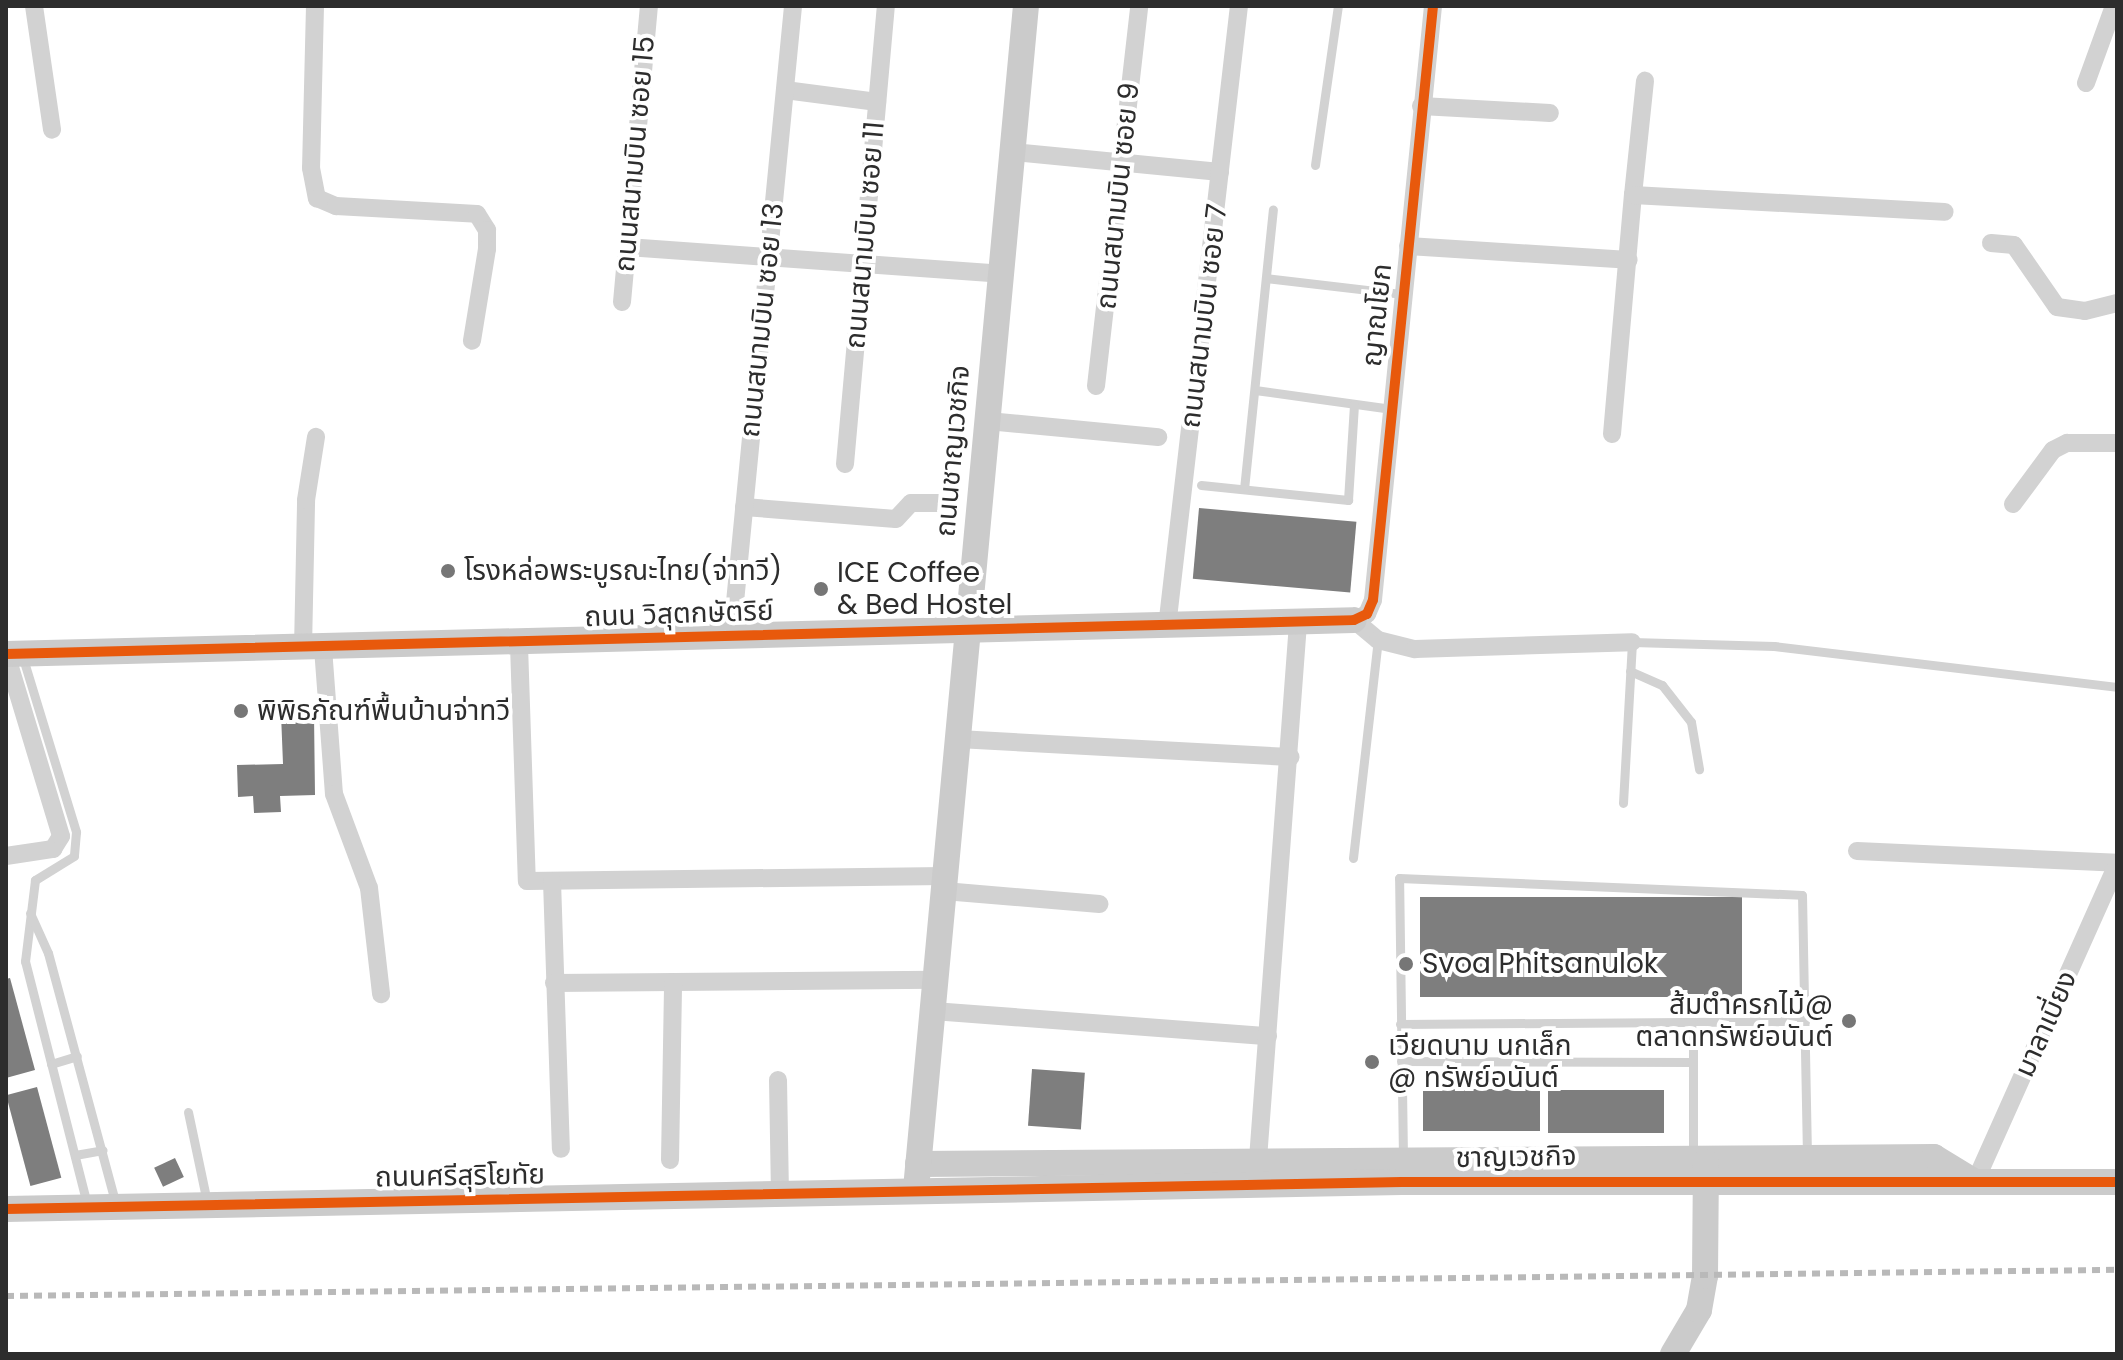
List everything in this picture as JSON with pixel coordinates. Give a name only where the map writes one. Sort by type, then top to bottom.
[{"type":"street","points":[[34,6],[52,130]]},
{"type":"street","points":[[315,6],[311,168],[317,198],[336,206],[477,214],[487,230],[487,249],[472,341]]},
{"type":"street","name":"ถนนสนามบิน ซอย 15","points":[[622,302],[649,6]]},
{"type":"street","name":"ถนนสนามบิน ซอย 13","points":[[732,633],[793,6]]},
{"type":"street","name":"ถนนสนามบิน ซอย 11","points":[[845,464],[886,6]]},
{"type":"street","name":"ถนนชาญเวชกิจ","points":[[917,1176],[1026,6]]},
{"type":"street","name":"ถนนสนามบิน ซอย 9","points":[[1096,386],[1139,6]]},
{"type":"street","name":"ถนนสนามบิน ซอย 7","points":[[1167,627],[1239,6]]},
{"type":"street","name":"ญาณโยก","points":[[1354,620],[1367,614],[1373,600],[1433,6]]},
{"type":"street","points":[[2086,83],[2114,6]]},
{"type":"street","points":[[1612,434],[1645,81]]},
{"type":"street","points":[[785,90],[877,102]]},
{"type":"street","points":[[1421,106],[1550,113]]},
{"type":"street","points":[[1013,152],[1220,172]]},
{"type":"street","points":[[1633,195],[1945,212]]},
{"type":"street","points":[[1991,243],[2014,245],[2057,307],[2085,311],[2117,303]]},
{"type":"street","points":[[1408,246],[1629,260]]},
{"type":"street","points":[[627,247],[1001,274]]},
{"type":"street","points":[[988,421],[1158,437]]},
{"type":"street","points":[[316,437],[304,525],[313,648],[334,794],[369,888],[381,994]]},
{"type":"street","points":[[2013,504],[2053,450],[2067,443],[2117,443]]},
{"type":"street","points":[[744,507],[896,519],[911,503],[948,503]]},
{"type":"street","points":[[1354,620],[1378,640],[1415,649],[1632,642]]},
{"type":"street","name":"ถนน วิสุตกษัตริย์","points":[[11,654],[519,645],[732,633],[1167,627],[1354,620]]},
{"type":"street","points":[[1258,1159],[1291,757],[1298,623]]},
{"type":"street","points":[[519,645],[527,881],[944,884],[1099,904]]},
{"type":"street","points":[[6,856],[53,849],[61,836],[11,654]]},
{"type":"street","points":[[958,739],[1291,757]]},
{"type":"street","points":[[1857,851],[2117,864]]},
{"type":"street","name":"มาลาเบี่ยง","points":[[1975,1182],[2112,890],[2117,864]]},
{"type":"street","points":[[552,881],[561,1149]]},
{"type":"street","points":[[554,983],[935,980]]},
{"type":"street","points":[[670,1160],[673,982]]},
{"type":"street","points":[[933,1011],[1268,1036]]},
{"type":"street","points":[[778,1080],[780,1192]]},
{"type":"street","points":[[917,1176],[1258,1159],[1403,1158],[1702,1164],[1807,1157],[1934,1157],[1975,1182]]},
{"type":"street","points":[[1673,1354],[1699,1310],[1705,1276],[1702,1164]]},
{"type":"street","name":"ชาญเวชกิจ","points":[[917,1176],[1702,1164],[1975,1182],[2117,1182]]},
{"type":"street","name":"ถนนศรีสุริโยทัย","points":[[6,1209],[780,1192],[917,1176]]},
{"type":"lane","points":[[1315,165],[1338,6]]},
{"type":"lane","points":[[1244,489],[1273,210]]},
{"type":"lane","points":[[1266,278],[1403,294]]},
{"type":"lane","points":[[1255,390],[1392,409]]},
{"type":"lane","points":[[1201,485],[1348,500],[1354,404]]},
{"type":"lane","points":[[1353,858],[1378,640]]},
{"type":"lane","points":[[1623,803],[1632,642],[1774,646],[2117,687]]},
{"type":"lane","points":[[11,654],[78,848],[74,856],[35,880],[25,961],[88,1208]]},
{"type":"lane","points":[[1630,671],[1662,685],[1691,722],[1699,769]]},
{"type":"lane","points":[[1403,1158],[1399,878],[1802,895],[1807,1157]]},
{"type":"lane","points":[[29,910],[48,953],[117,1207]]},
{"type":"lane","points":[[1693,1021],[1693,1062],[1702,1164]]},
{"type":"lane","points":[[1400,1024],[1805,1021]]},
{"type":"lane","points":[[51,1064],[77,1056]]},
{"type":"lane","points":[[1401,1061],[1693,1062]]},
{"type":"lane","points":[[188,1112],[207,1205]]},
{"type":"lane","points":[[75,1155],[103,1150]]},
{"type":"building","points":[[1199,508],[1356,522],[1350,593],[1193,579]]},
{"type":"building","points":[[281,714],[314,714],[315,795],[280,796],[281,812],[254,813],[253,796],[238,797],[237,765],[283,764]]},
{"type":"building","points":[[1420,897],[1742,897],[1742,997],[1420,997]]},
{"type":"building","points":[[10,978],[35,1070],[6,1078],[6,979]]},
{"type":"building","points":[[1032,1069],[1085,1073],[1081,1130],[1028,1126]]},
{"type":"building","points":[[37,1087],[61,1178],[30,1186],[6,1095]]},
{"type":"building","points":[[1423,1089],[1540,1089],[1540,1131],[1423,1131]]},
{"type":"building","points":[[1548,1090],[1664,1090],[1664,1133],[1548,1133]]},
{"type":"building","points":[[175,1158],[184,1177],[163,1187],[154,1168]]},
{"type":"railway","points":[[6,1296],[2117,1270]]},
{"type":"cycle path","points":[[6,654],[1354,620],[1367,614],[1373,600],[1433,6]]},
{"type":"cycle path","points":[[6,1209],[1402,1182],[2117,1182]]},
{"type":"place","name":"โรงหล่อพระบูรณะไทย(จ่าทวี)","points":[[448,571]]},
{"type":"place","name":"ICE Coffee & Bed Hostel","points":[[821,589]]},
{"type":"place","name":"พิพิธภัณฑ์พื้นบ้านจ่าทวี","points":[[241,711]]},
{"type":"place","name":"Svoa Phitsanulok","points":[[1406,964]]},
{"type":"place","name":"ส้มตำครกไม้@ ตลาดทรัพย์อนันต์","points":[[1849,1021]]},
{"type":"place","name":"เวียดนาม นกเล็ก @ ทรัพย์อนันต์","points":[[1372,1062]]}]
